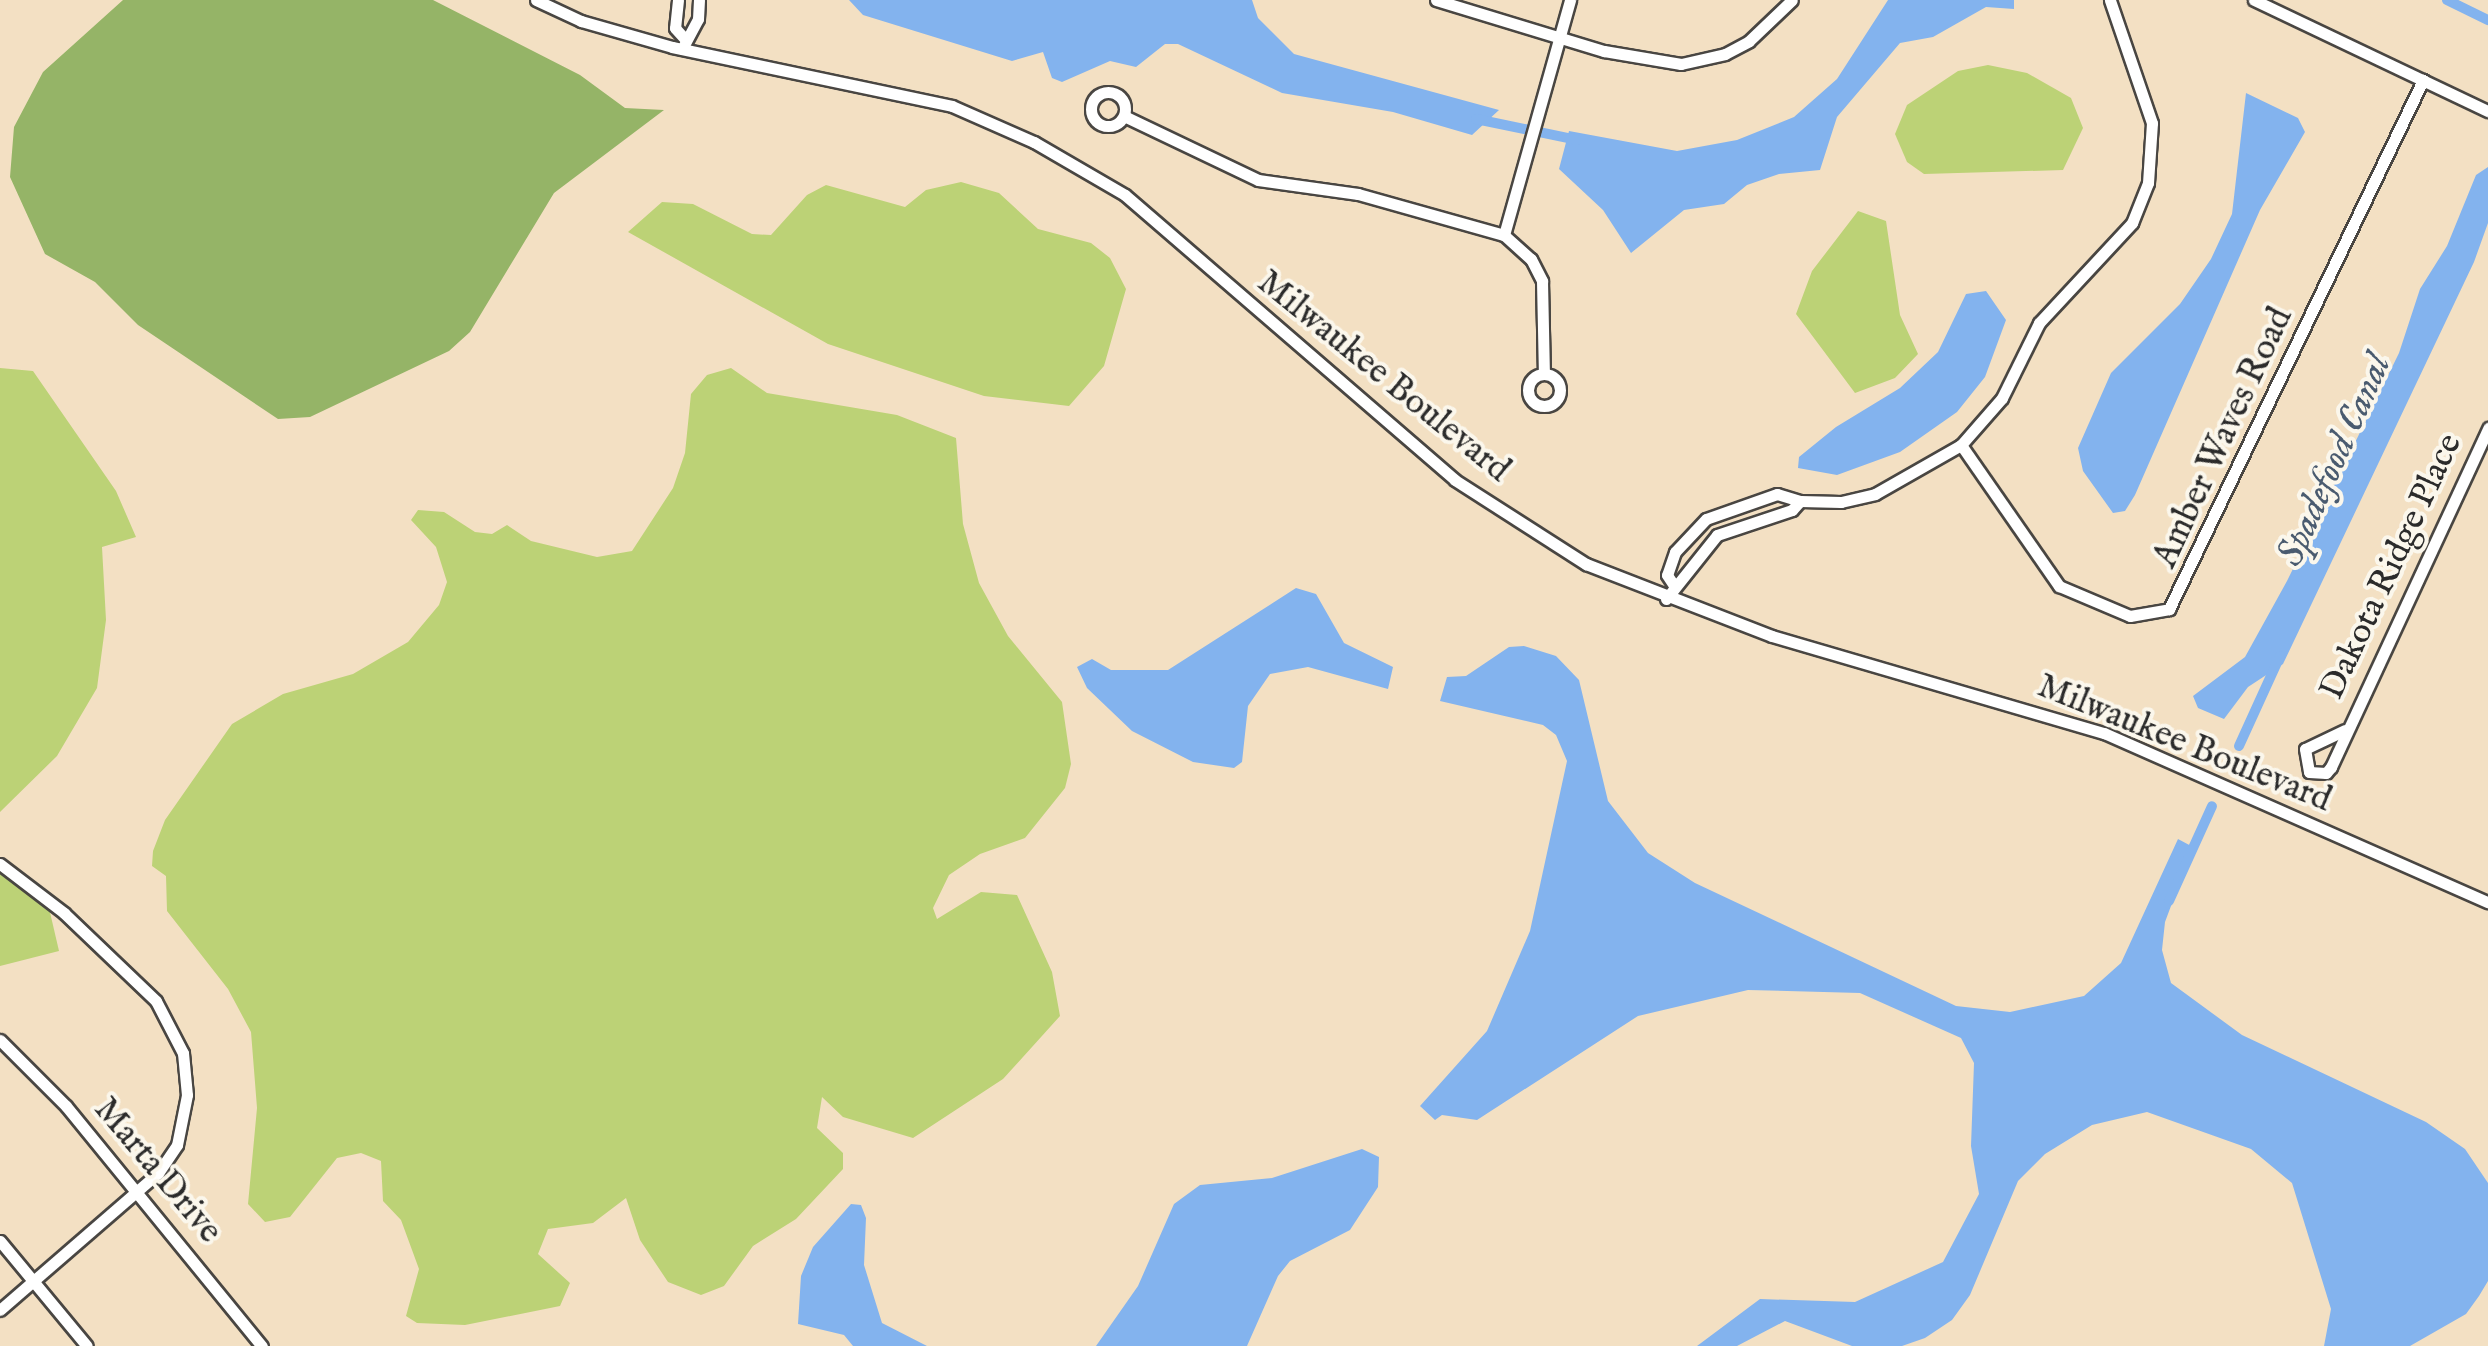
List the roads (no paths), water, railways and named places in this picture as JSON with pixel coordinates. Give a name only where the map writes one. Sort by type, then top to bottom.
[{"type":"street","name":"Milwaukee Boulevard","points":[[536,0],[581,21],[952,106],[1034,142],[1126,195],[1455,480],[1586,564],[1666,600],[2104,734],[2488,902]]},
{"type":"street","points":[[678,0],[675,28],[683,44]]},
{"type":"street","points":[[683,44],[698,19],[698,0]]},
{"type":"street","points":[[1436,0],[1560,39],[1662,63],[1701,61],[1750,41],[1792,0]]},
{"type":"street","points":[[1504,234],[1570,0]]},
{"type":"street","points":[[1673,584],[1667,576],[1682,540],[1739,503],[1788,494],[1800,501],[1841,502],[1875,494],[1961,445],[2002,398],[2038,324],[2106,256],[2141,204],[2152,163],[2152,123],[2110,0]]},
{"type":"street","points":[[2254,0],[2488,111]]},
{"type":"street","name":"Amber Waves Road","points":[[1961,445],[2060,586],[2130,616],[2168,609],[2423,80]]},
{"type":"street","points":[[1124,116],[1258,180],[1358,194],[1504,234],[1531,258],[1542,281],[1544,374]]},
{"type":"street","name":"Dakota Ridge Place","points":[[2344,730],[2488,428]]},
{"type":"street","points":[[1666,600],[1673,584],[1706,545],[1744,522],[1792,510],[1800,501]]},
{"type":"street","points":[[1739,503],[1744,522]]},
{"type":"street","points":[[0,864],[118,961],[156,1001],[177,1036],[186,1070],[184,1124],[165,1165],[0,1310]]},
{"type":"street","name":"Marta Drive","points":[[0,1040],[138,1192],[262,1346]]},
{"type":"street","points":[[0,1241],[87,1346]]},
{"type":"water","points":[[849,0],[1252,0],[1258,18],[1294,54],[1499,110],[1472,135],[1393,112],[1282,93],[1178,44],[1165,44],[1136,67],[1110,61],[1062,82],[1052,78],[1043,52],[1012,61],[863,15]]},
{"type":"water","points":[[1888,0],[2014,0],[2014,9],[1986,7],[1933,37],[1900,43],[1837,117],[1820,170],[1779,174],[1747,185],[1724,204],[1684,210],[1631,253],[1603,210],[1559,169],[1569,131],[1677,151],[1737,140],[1794,117],[1837,79]]},
{"type":"water","points":[[2246,93],[2298,118],[2305,132],[2260,210],[2135,495],[2125,511],[2113,513],[2083,471],[2078,448],[2111,373],[2180,304],[2211,259],[2232,214]]},
{"type":"water","points":[[2488,167],[2488,223],[2474,262],[2283,664],[2248,687],[2224,719],[2198,708],[2193,696],[2245,657],[2287,581],[2399,353],[2420,289],[2447,246],[2476,175]]},
{"type":"water","points":[[1986,291],[2006,320],[1985,377],[1957,412],[1900,452],[1837,475],[1798,468],[1799,457],[1836,427],[1900,388],[1938,352],[1966,294]]},
{"type":"water","points":[[1296,588],[1316,594],[1344,643],[1393,667],[1388,689],[1308,667],[1270,674],[1248,706],[1242,762],[1234,768],[1193,762],[1132,731],[1087,688],[1077,667],[1092,659],[1111,670],[1168,670]]},
{"type":"water","points":[[1524,646],[1556,656],[1579,680],[1608,801],[1648,853],[1695,883],[1956,1006],[2010,1012],[2084,996],[2121,963],[2178,839],[2193,847],[2165,922],[2162,950],[2171,983],[2242,1035],[2426,1122],[2465,1149],[2488,1183],[2488,1281],[2479,1296],[2466,1314],[2410,1346],[2324,1346],[2331,1309],[2292,1183],[2251,1149],[2147,1112],[2092,1125],[2045,1154],[2018,1181],[1970,1295],[1952,1320],[1925,1338],[1902,1346],[1852,1346],[1785,1321],[1737,1346],[1697,1346],[1760,1299],[1855,1302],[1943,1262],[1979,1194],[1971,1146],[1974,1063],[1961,1038],[1860,993],[1748,990],[1638,1016],[1477,1120],[1442,1115],[1435,1120],[1420,1106],[1487,1031],[1530,931],[1567,761],[1556,735],[1543,725],[1440,701],[1447,677],[1466,676],[1509,647]]},
{"type":"water","points":[[1362,1149],[1379,1157],[1378,1187],[1350,1230],[1290,1261],[1278,1276],[1247,1346],[1096,1346],[1138,1286],[1174,1204],[1200,1185],[1272,1178]]},
{"type":"water","points":[[851,1204],[861,1205],[866,1218],[864,1265],[882,1323],[927,1346],[853,1346],[844,1335],[798,1324],[801,1276],[813,1247]]},
{"type":"waterway","points":[[2447,0],[2488,20]]},
{"type":"waterway","points":[[1476,119],[1577,140]]},
{"type":"waterway","name":"Spadefood Canal","points":[[2239,746],[2280,656]]},
{"type":"waterway","name":"Spadefood Canal","points":[[2169,901],[2212,806]]}]
